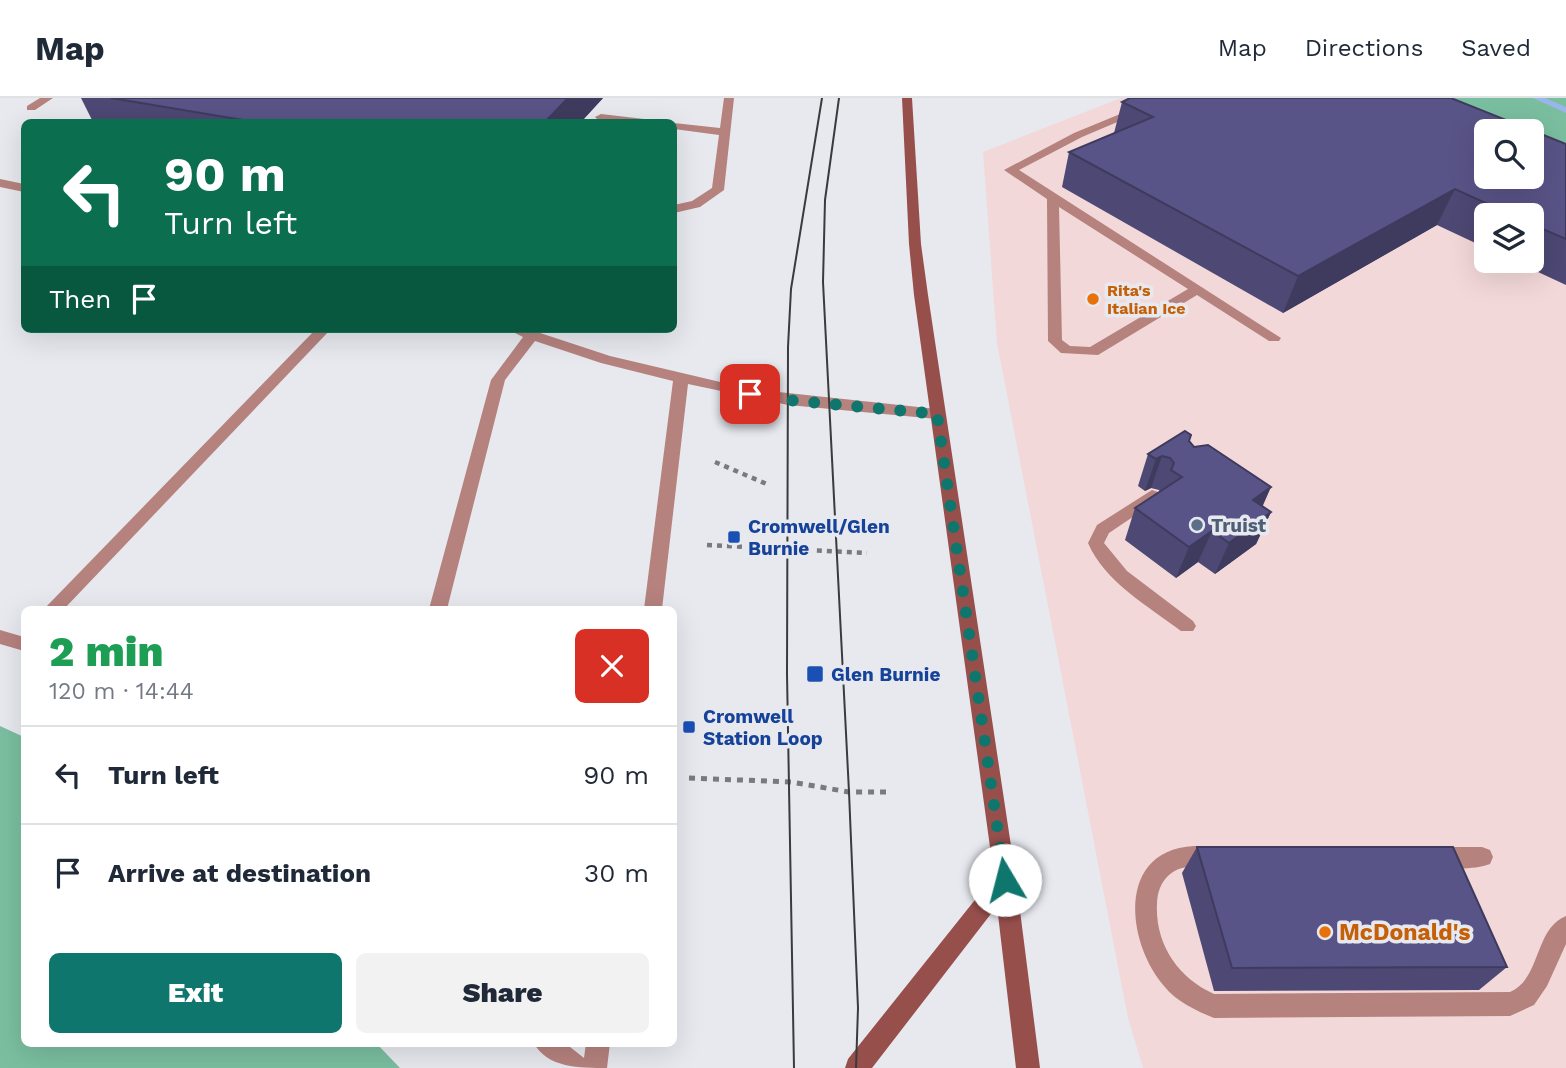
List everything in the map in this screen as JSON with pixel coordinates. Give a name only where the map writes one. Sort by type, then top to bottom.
[{"type":"main road","points":[[907,98],[915,244],[1005,880],[1028,1068]]},
{"type":"main road","points":[[856,1068],[1005,880]]},
{"type":"lane","points":[[31,108],[48,98]]},
{"type":"lane","points":[[677,208],[696,204],[718,190],[729,98]]},
{"type":"lane","points":[[1169,98],[1078,135],[1010,170],[1274,338]]},
{"type":"lane","points":[[601,117],[618,119]]},
{"type":"lane","points":[[677,126],[724,132]]},
{"type":"lane","points":[[0,183],[21,187]]},
{"type":"lane","points":[[1053,197],[1055,341],[1066,350],[1094,352],[1197,289]]},
{"type":"lane","points":[[56,606],[320,333]]},
{"type":"lane","points":[[524,333],[606,360],[788,400],[937,414]]},
{"type":"lane","points":[[439,606],[498,380],[531,336]]},
{"type":"lane","points":[[653,606],[681,378]]},
{"type":"lane","points":[[1152,496],[1103,529],[1096,543],[1098,552],[1111,566],[1187,626]]},
{"type":"lane","points":[[0,637],[21,642]]},
{"type":"lane","points":[[1240,856],[1186,856],[1175,859],[1163,866],[1146,893],[1145,910],[1156,956],[1169,976],[1185,990],[1199,1001],[1214,1006],[1510,1004],[1526,997],[1539,978],[1554,942],[1566,927]]},
{"type":"lane","points":[[1415,857],[1482,857]]},
{"type":"lane","points":[[551,1047],[578,1068]]},
{"type":"lane","points":[[595,1068],[598,1047]]},
{"type":"path","points":[[715,462],[769,485]]},
{"type":"path","points":[[707,545],[867,553]]},
{"type":"path","points":[[689,778],[791,782],[849,792],[886,792]]},
{"type":"shaded area","points":[[1121,98],[1428,98],[1474,124],[1474,189],[1544,189],[1544,169],[1566,155],[1566,1068],[1143,1068],[1128,1018],[997,343],[983,152]]},
{"type":"green space","points":[[1428,98],[1566,98],[1566,155],[1544,140],[1544,119],[1494,119]]},
{"type":"green space","points":[[0,726],[21,736],[21,1047],[380,1047],[400,1068],[0,1068]]},
{"type":"building","points":[[111,98],[568,98],[548,119],[237,119]]},
{"type":"building","points":[[1130,98],[1451,98],[1504,119],[1474,119],[1474,189],[1544,189],[1544,135],[1566,144],[1566,239],[1544,230],[1544,203],[1486,203],[1455,189],[1298,276],[1069,152],[1153,117],[1122,102]]},
{"type":"building","points":[[1185,431],[1191,435],[1189,441],[1194,447],[1208,445],[1271,487],[1253,500],[1271,512],[1229,543],[1212,531],[1189,547],[1135,508],[1182,477],[1171,470],[1174,463],[1170,458],[1162,456],[1156,459],[1148,454]]},
{"type":"building","name":"McDonald's","points":[[1197,847],[1453,847],[1507,967],[1232,968]]},
{"type":"waterway","points":[[1537,98],[1566,110]]},
{"type":"tram line","points":[[794,1068],[787,674],[788,347],[791,289],[822,98]]},
{"type":"tram line","points":[[839,98],[825,200],[823,282],[849,792],[858,1008],[856,1068]]},
{"type":"place","name":"Rita's Italian Ice","points":[[1093,299]]},
{"type":"place","name":"Truist","points":[[1197,525]]},
{"type":"place","name":"Cromwell/Glen Burnie","points":[[734,537]]},
{"type":"place","name":"Glen Burnie","points":[[815,674]]},
{"type":"place","name":"Cromwell Station Loop","points":[[689,727]]},
{"type":"place","name":"McDonald's","points":[[1325,932]]},
{"type":"route","points":[[750,394],[937,414],[1005,880]]}]
